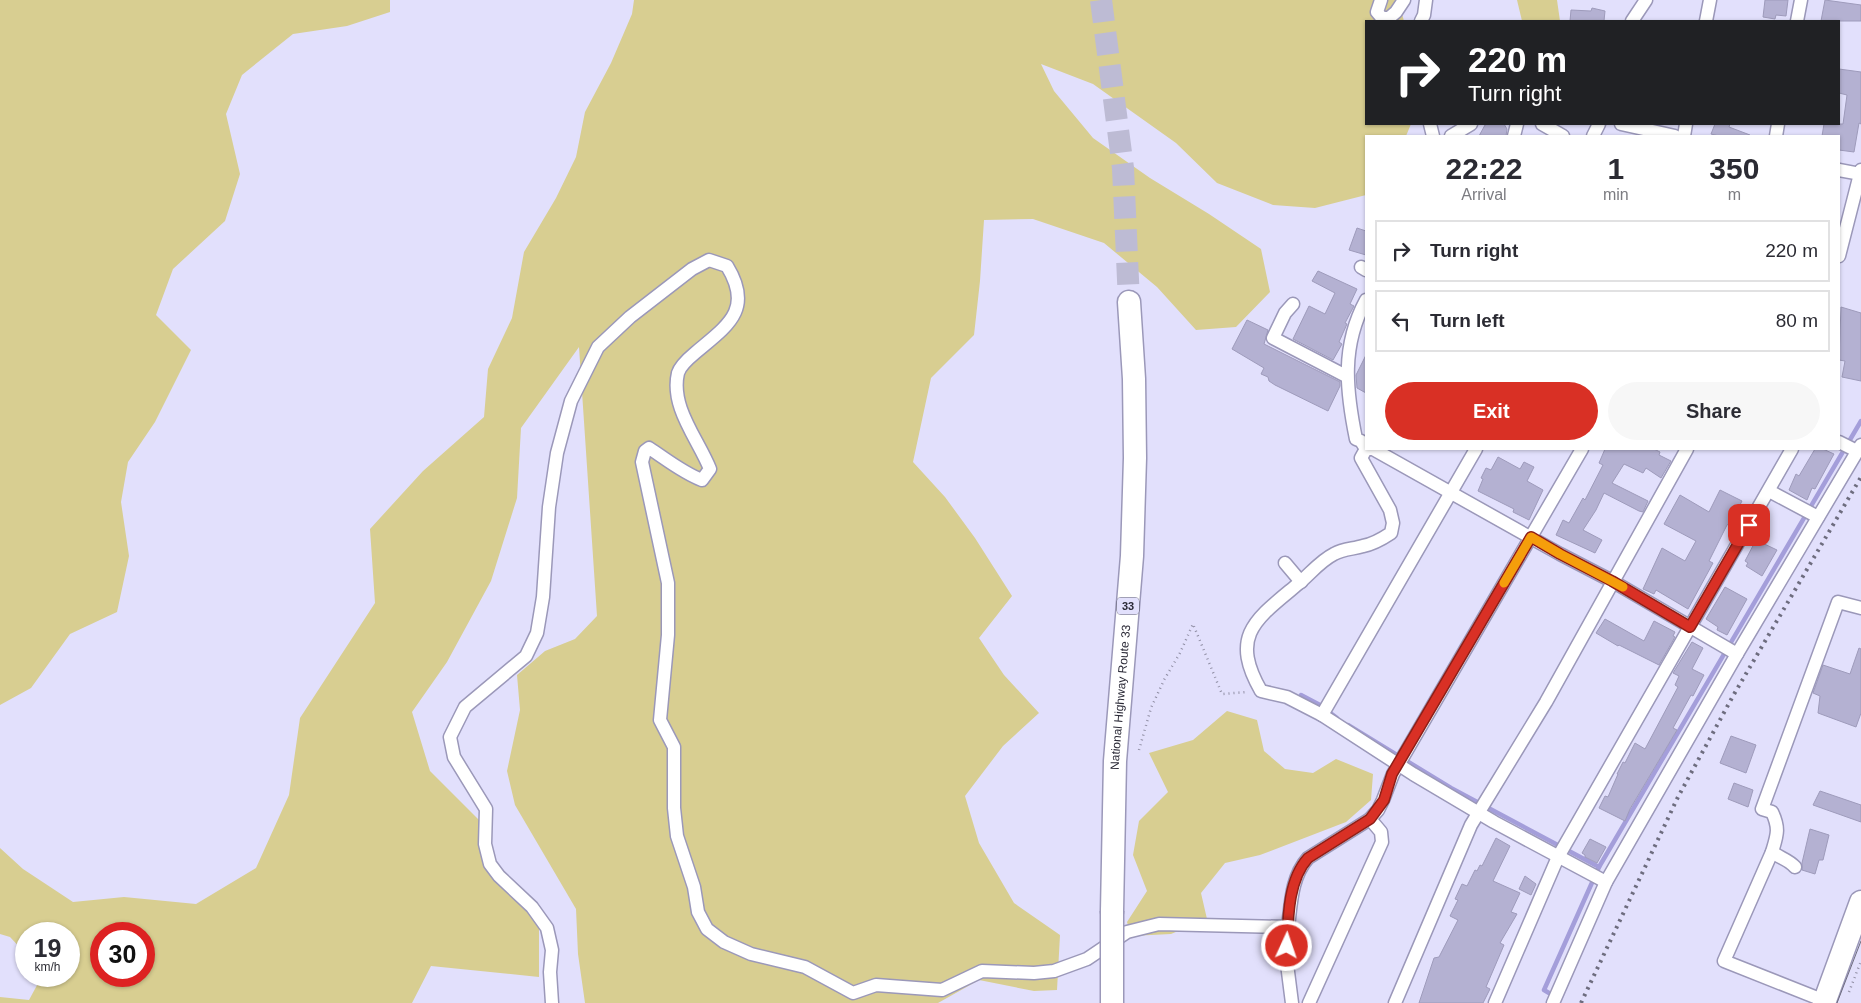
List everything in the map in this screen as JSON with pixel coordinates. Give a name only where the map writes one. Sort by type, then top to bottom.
[{"type":"highway","name":"National Highway Route 33","points":[[1112,1003],[1115,761],[1132,556],[1135,458],[1134,379],[1129,302]]},
{"type":"highway","points":[[1832,1001],[1861,902]]},
{"type":"street","points":[[1380,0],[1377,12],[1382,18],[1389,18],[1396,12],[1404,0]]},
{"type":"street","points":[[1422,20],[1426,0]]},
{"type":"street","points":[[1633,20],[1646,0]]},
{"type":"street","points":[[1706,20],[1710,0]]},
{"type":"street","points":[[1797,20],[1801,0]]},
{"type":"street","points":[[1452,135],[1467,125]]},
{"type":"street","points":[[1544,125],[1561,135]]},
{"type":"street","points":[[1626,125],[1670,135]]},
{"type":"street","points":[[1840,170],[1861,173],[1840,252]]},
{"type":"street","points":[[552,1003],[550,972],[552,950],[546,928],[532,907],[499,876],[490,864],[485,844],[486,809],[454,757],[450,737],[465,708],[526,656],[537,633],[543,597],[549,507],[557,452],[570,401],[598,347],[630,317],[692,270],[709,260],[727,266],[736,282],[739,301],[728,325],[688,359],[678,372],[678,403],[710,469],[702,480],[689,476],[682,468],[649,448],[645,452],[642,462],[668,583],[668,634],[660,720],[674,747],[674,808],[677,836],[694,887],[698,912],[707,929],[724,942],[751,954],[805,967],[853,993],[876,985],[942,990],[982,971],[1034,973],[1054,971],[1088,959],[1127,932],[1159,924],[1288,928]]},
{"type":"street","points":[[1365,302],[1353,332],[1346,376],[1349,405],[1356,439],[1365,444]]},
{"type":"street","points":[[1293,304],[1272,338],[1346,376]]},
{"type":"street","points":[[1553,1003],[1599,878],[1850,446]]},
{"type":"street","points":[[1370,450],[1361,458],[1390,510],[1394,523],[1391,533],[1381,540],[1333,554],[1263,613],[1250,633],[1247,645],[1247,662],[1261,691],[1287,697],[1322,715],[1398,765],[1479,813],[1599,878]]},
{"type":"street","points":[[1373,450],[1612,581],[1730,650]]},
{"type":"street","points":[[1322,715],[1475,450]]},
{"type":"street","points":[[1292,1003],[1287,964],[1288,928],[1294,883],[1301,865],[1308,858],[1370,819],[1384,800],[1392,774],[1581,450]]},
{"type":"street","points":[[1394,1003],[1471,825],[1546,702],[1686,450]]},
{"type":"street","points":[[1495,1003],[1558,856],[1791,450]]},
{"type":"street","points":[[1769,491],[1811,513]]},
{"type":"street","points":[[1285,564],[1301,582]]},
{"type":"street","points":[[1832,1001],[1724,961],[1777,837],[1778,823],[1772,812],[1762,809],[1838,602],[1861,608]]},
{"type":"street","points":[[1309,1003],[1382,842],[1381,832],[1370,819]]},
{"type":"street","points":[[1772,852],[1790,861],[1795,866]]},
{"type":"path","points":[[1139,750],[1151,708],[1193,624],[1222,694],[1261,691]]},
{"type":"path","points":[[1832,1001],[1861,961]]},
{"type":"shaded area","points":[[0,0],[390,0],[390,12],[347,26],[293,34],[242,75],[226,114],[240,174],[225,221],[173,269],[156,315],[191,350],[155,422],[128,462],[121,502],[129,556],[117,612],[70,634],[31,688],[0,705]]},
{"type":"shaded area","points":[[634,0],[1398,0],[1404,20],[1365,20],[1365,125],[1411,125],[1406,135],[1365,135],[1365,195],[1315,208],[1273,205],[1217,183],[1176,143],[1093,84],[1041,64],[1054,91],[1093,138],[1150,178],[1261,249],[1270,292],[1236,327],[1196,330],[1157,287],[1104,243],[1033,219],[984,220],[974,335],[931,378],[913,462],[945,497],[975,538],[1012,596],[979,638],[1004,675],[1039,713],[1003,746],[965,796],[979,843],[1014,903],[1060,935],[1057,990],[1034,991],[979,980],[938,1003],[585,1003],[578,954],[576,909],[515,805],[507,771],[520,710],[517,675],[545,651],[575,639],[597,616],[579,347],[521,428],[517,498],[491,581],[447,662],[412,712],[430,771],[487,828],[491,857],[539,928],[539,977],[431,966],[412,1003],[0,1003],[0,997],[29,1000],[36,987],[80,987],[80,922],[15,922],[15,942],[10,937],[0,934],[0,848],[23,869],[73,902],[124,897],[196,904],[256,868],[289,795],[300,718],[375,603],[370,529],[423,471],[484,417],[488,369],[512,318],[524,252],[556,198],[576,157],[585,112],[611,63],[632,14]]},
{"type":"shaded area","points":[[1517,0],[1557,0],[1560,20],[1522,20]]},
{"type":"shaded area","points":[[1227,711],[1257,720],[1264,751],[1285,769],[1313,773],[1336,759],[1373,774],[1371,800],[1346,822],[1260,855],[1225,863],[1201,893],[1207,919],[1171,934],[1131,936],[1127,922],[1147,891],[1133,855],[1139,821],[1168,792],[1149,753],[1193,740]]},
{"type":"building","points":[[1765,0],[1788,0],[1786,16],[1776,15],[1775,19],[1763,17]]},
{"type":"building","points":[[1825,0],[1861,5],[1861,21],[1821,20]]},
{"type":"building","points":[[1592,8],[1605,11],[1604,20],[1570,20],[1571,10],[1591,11]]},
{"type":"building","points":[[1840,69],[1861,72],[1861,124],[1859,123],[1854,152],[1840,150],[1840,135],[1822,135],[1824,125],[1843,124],[1847,95],[1840,93]]},
{"type":"building","points":[[1485,125],[1505,125],[1507,129],[1506,135],[1480,135]]},
{"type":"building","points":[[1715,125],[1730,125],[1729,127],[1750,135],[1715,135],[1711,134]]},
{"type":"building","points":[[1357,228],[1365,231],[1365,255],[1349,250]]},
{"type":"building","points":[[1318,271],[1357,289],[1350,304],[1354,306],[1345,323],[1347,324],[1339,342],[1342,344],[1333,360],[1293,339],[1309,306],[1325,314],[1335,293],[1312,281]]},
{"type":"building","points":[[1841,307],[1861,313],[1861,381],[1842,377],[1845,361],[1840,360]]},
{"type":"building","points":[[1247,320],[1268,330],[1264,344],[1340,382],[1340,386],[1328,411],[1275,385],[1269,381],[1268,377],[1261,374],[1264,368],[1232,349]]},
{"type":"building","points":[[1365,357],[1365,392],[1357,388],[1356,375]]},
{"type":"building","points":[[1605,450],[1656,450],[1660,452],[1659,455],[1671,461],[1661,478],[1646,468],[1643,473],[1624,464],[1612,483],[1648,501],[1643,512],[1604,493],[1583,530],[1602,540],[1595,553],[1556,535],[1563,520],[1569,523],[1583,498],[1585,500],[1603,465],[1599,463]]},
{"type":"building","points":[[1814,450],[1825,450],[1834,454],[1815,489],[1812,488],[1807,500],[1789,490],[1796,474],[1799,476]]},
{"type":"building","points":[[1498,457],[1520,469],[1524,462],[1534,467],[1527,481],[1543,490],[1529,520],[1513,512],[1514,509],[1478,491],[1486,468],[1491,470]]},
{"type":"building","points":[[1720,490],[1742,501],[1731,522],[1727,525],[1709,561],[1713,563],[1688,609],[1656,590],[1654,594],[1643,589],[1662,548],[1685,561],[1696,541],[1664,524],[1680,495],[1709,512]]},
{"type":"building","points":[[1756,540],[1777,550],[1762,576],[1746,566],[1748,563],[1745,561]]},
{"type":"building","points":[[1725,587],[1747,599],[1727,635],[1717,630],[1718,627],[1706,619]]},
{"type":"building","points":[[1605,619],[1644,641],[1654,621],[1675,632],[1673,636],[1675,637],[1659,665],[1618,646],[1596,633]]},
{"type":"building","points":[[1692,642],[1703,648],[1692,669],[1704,675],[1673,728],[1677,730],[1630,809],[1625,821],[1599,808],[1605,796],[1608,797],[1623,762],[1625,763],[1635,743],[1645,749],[1678,687],[1675,685],[1679,676],[1673,673]]},
{"type":"building","points":[[1859,648],[1861,649],[1861,713],[1856,727],[1818,713],[1820,696],[1813,693],[1823,665],[1850,674]]},
{"type":"building","points":[[1731,736],[1756,745],[1746,773],[1720,763]]},
{"type":"building","points":[[1734,783],[1753,790],[1748,807],[1728,799]]},
{"type":"building","points":[[1820,791],[1861,805],[1861,822],[1813,805]]},
{"type":"building","points":[[1810,829],[1829,835],[1823,860],[1819,860],[1815,874],[1802,870]]},
{"type":"building","points":[[1496,838],[1510,846],[1493,881],[1520,893],[1511,912],[1517,914],[1500,943],[1504,945],[1486,987],[1490,989],[1483,1003],[1419,1003],[1434,958],[1439,957],[1458,920],[1450,916],[1458,900],[1455,899],[1462,884],[1467,886],[1475,870],[1477,871],[1480,865],[1482,866]]},
{"type":"building","points":[[1590,839],[1606,847],[1597,863],[1585,857],[1582,853]]},
{"type":"building","points":[[1525,876],[1536,884],[1531,895],[1519,889]]},
{"type":"waterway","points":[[1549,993],[1544,990],[1599,867],[1861,421]]},
{"type":"waterway","points":[[1301,695],[1320,705],[1337,718]]},
{"type":"waterway","points":[[1348,725],[1451,788],[1599,867]]},
{"type":"tunnel","points":[[1101,0],[1123,168],[1129,302]]},
{"type":"tram line","points":[[1837,1003],[1861,941]]},
{"type":"railway","points":[[1581,1003],[1678,797],[1733,696],[1861,477]]},
{"type":"slow traffic","points":[[1504,583],[1531,537],[1623,587]]},
{"type":"route","points":[[1287,946],[1294,883],[1301,865],[1308,858],[1370,819],[1378,810],[1384,800],[1392,774],[1531,537],[1612,581],[1690,627],[1749,525]]}]
